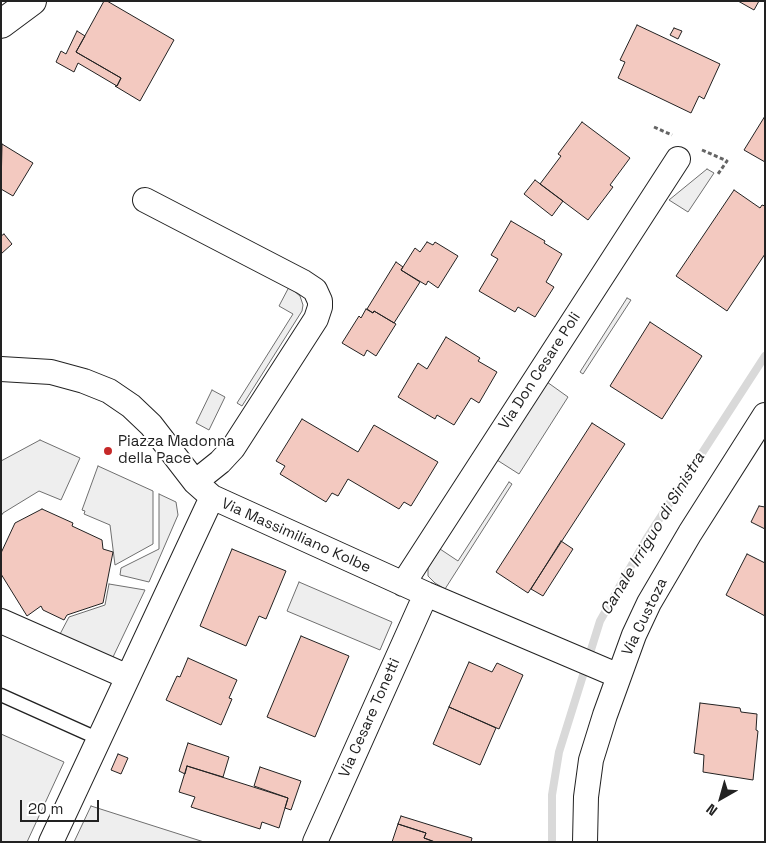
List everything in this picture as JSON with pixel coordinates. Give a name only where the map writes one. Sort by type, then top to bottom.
[{"type":"main road","points":[[1,24],[32,1]]},
{"type":"street","name":"Via Don Cesare Poli","points":[[403,584],[678,159]]},
{"type":"street","points":[[51,842],[128,677],[203,490],[220,462],[233,448],[316,319],[320,307],[315,290],[303,282],[145,200]]},
{"type":"street","name":"Via Massimiliano Kolbe","points":[[1,369],[36,371],[66,376],[109,391],[131,406],[151,425],[203,490],[403,584],[611,672]]},
{"type":"street","name":"Via Custoza","points":[[585,842],[588,774],[602,724],[611,672],[634,635],[649,604],[690,533],[765,415]]},
{"type":"street","name":"Via Cesare Tonetti","points":[[315,842],[426,594]]},
{"type":"street","points":[[1,621],[128,677]]},
{"type":"lane","points":[[1,695],[99,739]]},
{"type":"shaded area","points":[[707,169],[714,173],[688,212],[669,200]]},
{"type":"shaded area","points":[[289,287],[300,296],[303,305],[302,311],[242,406],[237,403],[293,314],[279,306]]},
{"type":"shaded area","points":[[627,298],[631,300],[583,374],[580,372]]},
{"type":"shaded area","points":[[547,382],[568,397],[519,474],[497,460]]},
{"type":"shaded area","points":[[212,390],[225,397],[209,430],[196,423]]},
{"type":"shaded area","points":[[40,440],[80,458],[61,500],[39,491],[1,516],[1,461]]},
{"type":"shaded area","points":[[98,466],[153,491],[153,544],[115,565],[110,525],[84,514],[85,511],[82,510]]},
{"type":"shaded area","points":[[509,482],[512,484],[445,589],[435,583],[428,576],[428,568],[440,549],[458,561]]},
{"type":"shaded area","points":[[159,494],[176,502],[178,515],[149,582],[120,575],[121,568],[159,549]]},
{"type":"shaded area","points":[[299,582],[392,622],[380,650],[287,611]]},
{"type":"shaded area","points":[[109,584],[145,590],[113,657],[59,636],[69,617],[105,605]]},
{"type":"shaded area","points":[[1,734],[64,762],[27,842],[1,842]]},
{"type":"shaded area","points":[[91,806],[204,842],[74,842]]},
{"type":"building","points":[[104,1],[174,40],[140,101],[115,86],[117,86],[121,78],[76,52]]},
{"type":"building","points":[[738,1],[759,1],[754,10]]},
{"type":"building","points":[[637,25],[720,64],[704,99],[699,96],[691,113],[618,78],[625,62],[620,60]]},
{"type":"building","points":[[674,28],[682,31],[678,39],[670,35]]},
{"type":"building","points":[[77,31],[85,36],[76,52],[121,78],[117,86],[78,63],[74,72],[56,62],[61,51],[66,54]]},
{"type":"building","points":[[765,116],[765,162],[744,150]]},
{"type":"building","points":[[582,122],[630,158],[610,185],[613,187],[588,220],[540,184],[561,156],[558,154]]},
{"type":"building","points":[[2,144],[33,163],[13,196],[1,189]]},
{"type":"building","points":[[535,180],[563,201],[552,216],[524,194]]},
{"type":"building","points":[[734,190],[760,208],[762,205],[765,206],[765,254],[727,311],[676,276]]},
{"type":"building","points":[[511,221],[545,241],[544,243],[562,254],[546,282],[554,287],[535,317],[518,307],[515,312],[479,291],[498,259],[491,255]]},
{"type":"building","points":[[4,234],[12,244],[1,254],[1,236]]},
{"type":"building","points":[[427,242],[433,245],[435,242],[458,256],[438,288],[428,281],[426,285],[401,270],[415,248],[420,252]]},
{"type":"building","points":[[396,262],[403,267],[401,270],[420,282],[394,323],[367,309]]},
{"type":"building","points":[[366,309],[373,313],[374,311],[396,324],[376,356],[367,350],[364,356],[342,343],[359,316],[361,318]]},
{"type":"building","points":[[650,322],[702,356],[662,419],[610,386]]},
{"type":"building","points":[[446,337],[480,358],[478,361],[497,372],[479,403],[471,398],[454,425],[437,415],[435,419],[398,397],[418,363],[427,369]]},
{"type":"building","points":[[302,419],[358,452],[374,425],[438,462],[411,506],[404,502],[399,509],[348,479],[338,496],[332,493],[326,502],[280,474],[285,466],[276,461]]},
{"type":"building","points":[[592,423],[625,444],[528,593],[496,572]]},
{"type":"building","points":[[759,506],[765,507],[765,529],[751,522]]},
{"type":"building","points":[[42,509],[73,523],[72,526],[102,540],[103,549],[113,552],[103,603],[67,615],[64,620],[43,610],[41,606],[27,616],[1,574],[1,553],[15,523]]},
{"type":"building","points":[[561,541],[573,549],[543,596],[531,589]]},
{"type":"building","points":[[232,549],[286,571],[266,619],[259,616],[246,646],[200,626]]},
{"type":"building","points":[[747,554],[765,563],[765,616],[726,595]]},
{"type":"building","points":[[301,636],[349,656],[315,737],[267,717]]},
{"type":"building","points":[[188,658],[237,680],[229,698],[232,699],[221,725],[166,700],[177,676],[180,677]]},
{"type":"building","points":[[469,662],[492,672],[497,663],[523,675],[499,729],[449,707]]},
{"type":"building","points":[[700,703],[740,708],[741,712],[757,714],[756,730],[758,731],[753,780],[703,772],[704,755],[694,753]]},
{"type":"building","points":[[449,707],[496,728],[480,765],[433,744]]},
{"type":"building","points":[[188,743],[229,757],[223,777],[187,766],[185,774],[179,771]]},
{"type":"building","points":[[118,754],[128,758],[121,774],[111,770]]},
{"type":"building","points":[[187,766],[288,798],[279,828],[262,822],[260,829],[191,807],[195,797],[179,792]]},
{"type":"building","points":[[260,767],[301,781],[291,810],[285,808],[288,798],[254,786]]},
{"type":"building","points":[[401,816],[472,838],[471,842],[435,842],[424,838],[426,833],[398,824]]},
{"type":"building","points":[[398,824],[426,833],[424,838],[435,842],[392,842]]},
{"type":"waterway","name":"Canale Irriguo di Sinistra","points":[[552,842],[552,795],[559,752],[600,621],[647,538],[765,356]]},
{"type":"place","name":"Piazza Madonna della Pace","points":[[108,451]]}]
